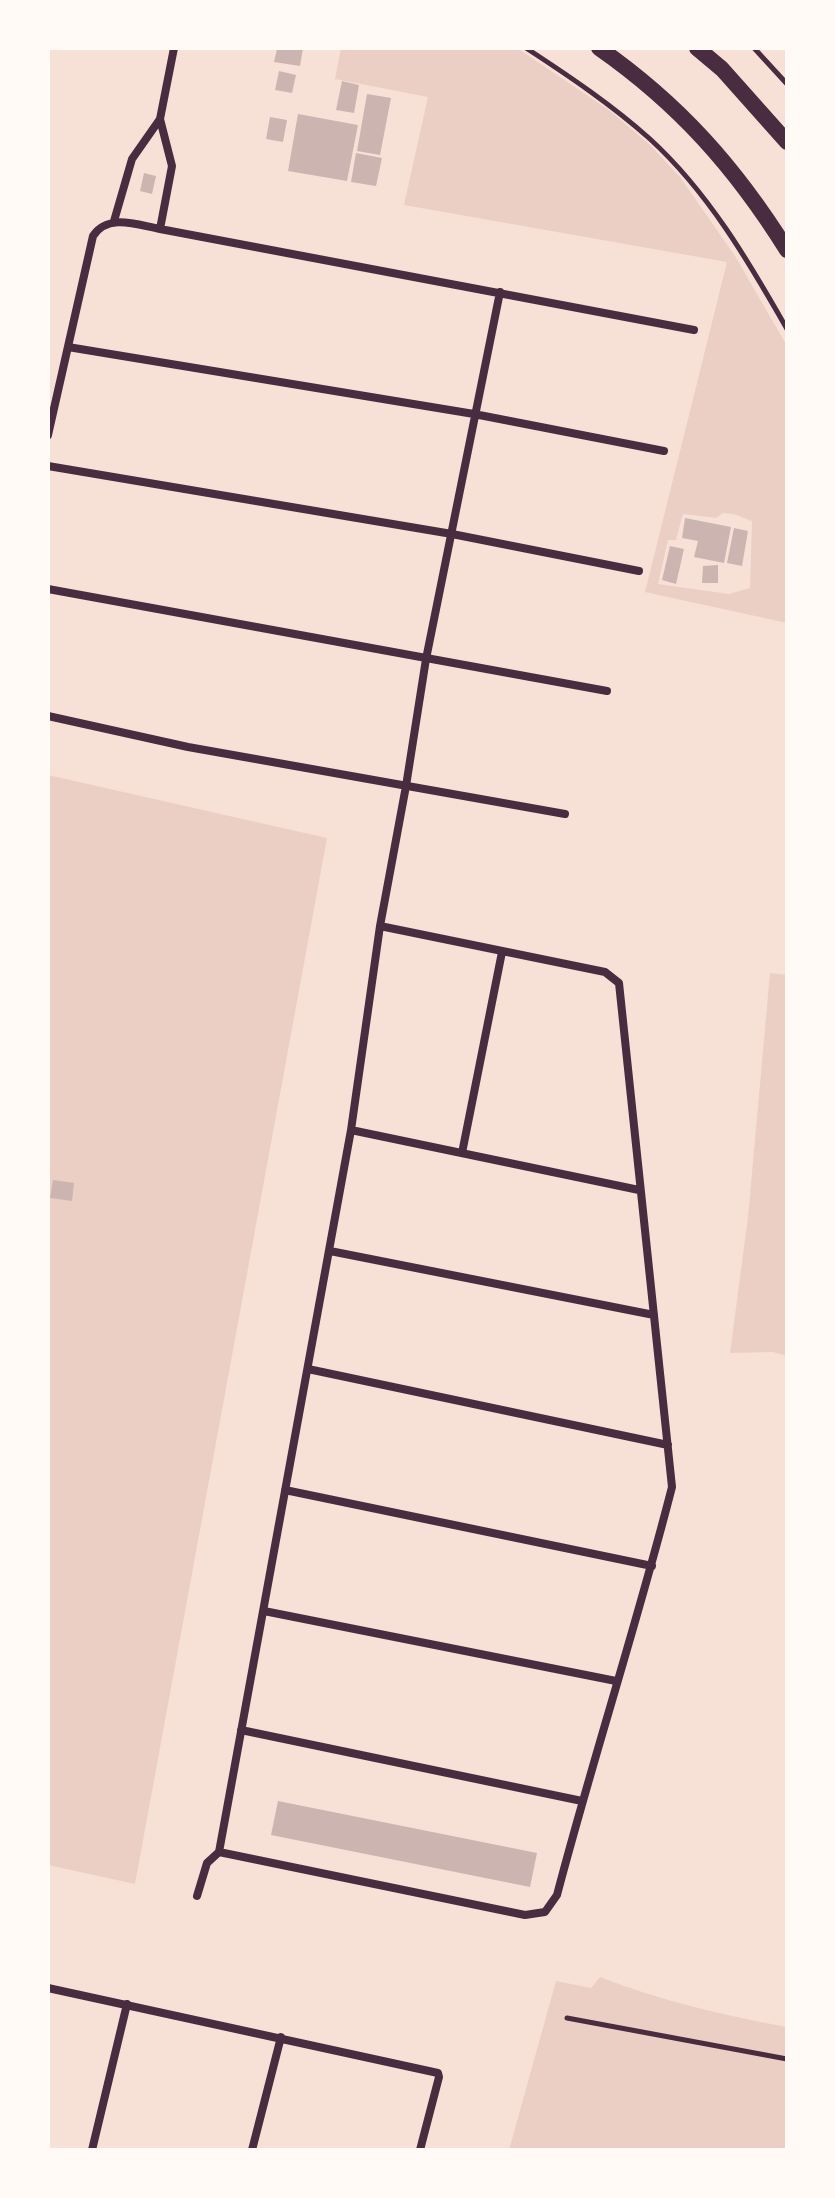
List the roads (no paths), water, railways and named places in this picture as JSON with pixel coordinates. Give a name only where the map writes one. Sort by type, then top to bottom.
[{"type":"main road","points":[[599,48],[680,112],[711,145],[740,179],[787,250]]},
{"type":"main road","points":[[697,48],[722,69],[787,142]]},
{"type":"street","points":[[114,221],[132,159],[160,119],[174,48]]},
{"type":"street","points":[[160,119],[172,166],[160,229]]},
{"type":"street","points":[[48,435],[93,236],[106,223],[114,221],[694,330]]},
{"type":"street","points":[[197,1896],[207,1863],[219,1852],[351,1130],[380,926],[426,659],[500,292]]},
{"type":"street","points":[[68,347],[474,414],[664,451]]},
{"type":"street","points":[[48,466],[452,534],[639,571]]},
{"type":"street","points":[[48,589],[607,691]]},
{"type":"street","points":[[48,716],[188,747],[565,814]]},
{"type":"street","points":[[219,1852],[525,1915],[545,1912],[557,1895],[672,1487],[619,983],[605,972],[380,926]]},
{"type":"street","points":[[462,1153],[502,952]]},
{"type":"street","points":[[351,1130],[639,1190]]},
{"type":"street","points":[[330,1251],[654,1315]]},
{"type":"street","points":[[308,1369],[668,1445]]},
{"type":"street","points":[[285,1490],[652,1566]]},
{"type":"street","points":[[264,1611],[616,1681]]},
{"type":"street","points":[[241,1730],[582,1801]]},
{"type":"street","points":[[48,1988],[438,2073],[420,2150]]},
{"type":"street","points":[[92,2150],[127,2004]]},
{"type":"street","points":[[252,2150],[281,2037]]}]
